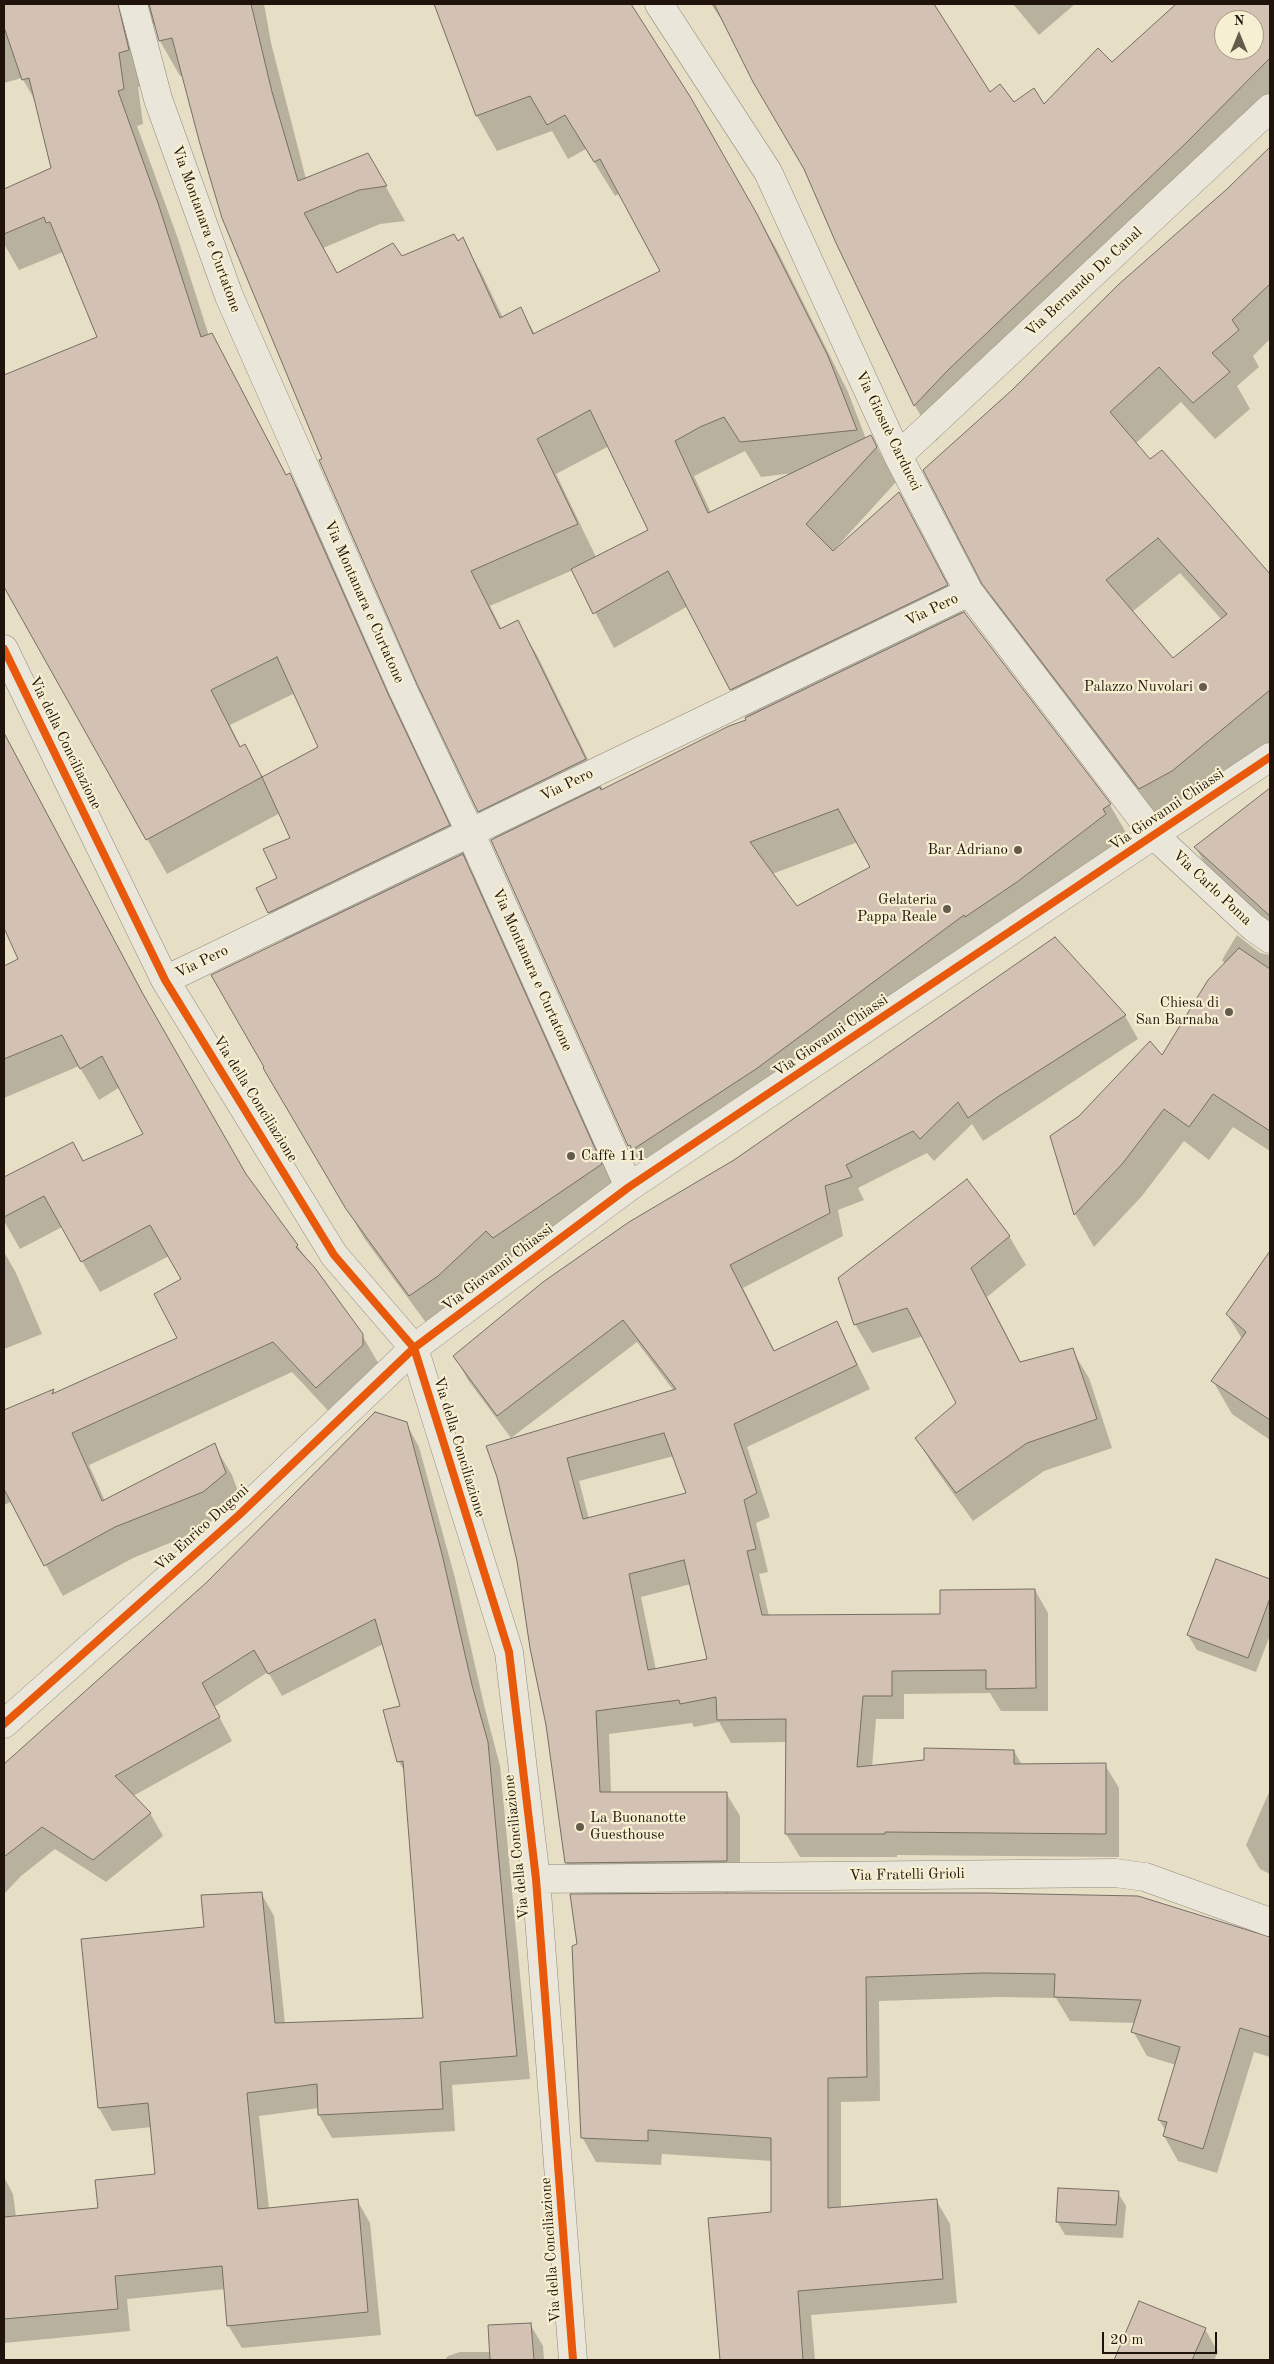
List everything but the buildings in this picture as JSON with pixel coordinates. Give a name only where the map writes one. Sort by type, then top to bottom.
[{"type":"street","name":"Via Montanara e Curtatone","points":[[133,4],[158,99],[229,296],[403,690],[470,832],[629,1187]]},
{"type":"street","name":"Via Giosuè Carducci","points":[[658,4],[768,172],[898,456],[969,592],[1155,836]]},
{"type":"street","name":"Via Bernando De Canal","points":[[898,456],[1270,108]]},
{"type":"street","name":"Via Pero","points":[[165,980],[969,592]]},
{"type":"street","name":"Via della Conciliazione","points":[[4,649],[165,980],[334,1255],[414,1348],[509,1652],[536,1879],[573,2360]]},
{"type":"street","name":"Via Giovanni Chiassi","points":[[414,1348],[629,1187],[1155,836],[1270,757]]},
{"type":"street","name":"Via Carlo Poma","points":[[1155,836],[1253,926],[1270,939]]},
{"type":"street","name":"Via Enrico Dugoni","points":[[4,1724],[239,1514],[414,1348]]},
{"type":"street","name":"Via Fratelli Grioli","points":[[536,1879],[1116,1874],[1145,1877],[1270,1922]]},
{"type":"cycle path","points":[[4,649],[165,980],[334,1255],[414,1348],[509,1652],[536,1879],[573,2360]]},
{"type":"cycle path","points":[[4,1724],[239,1515],[414,1348],[629,1187],[1270,757]]},
{"type":"place","name":"Palazzo Nuvolari","points":[[1203,687]]},
{"type":"place","name":"Bar Adriano","points":[[1018,850]]},
{"type":"place","name":"Gelateria Pappa Reale","points":[[947,909]]},
{"type":"place","name":"Chiesa di San Barnaba","points":[[1229,1012]]},
{"type":"place","name":"Caffè 111","points":[[571,1156]]},
{"type":"place","name":"La Buonanotte Guesthouse","points":[[580,1827]]}]
